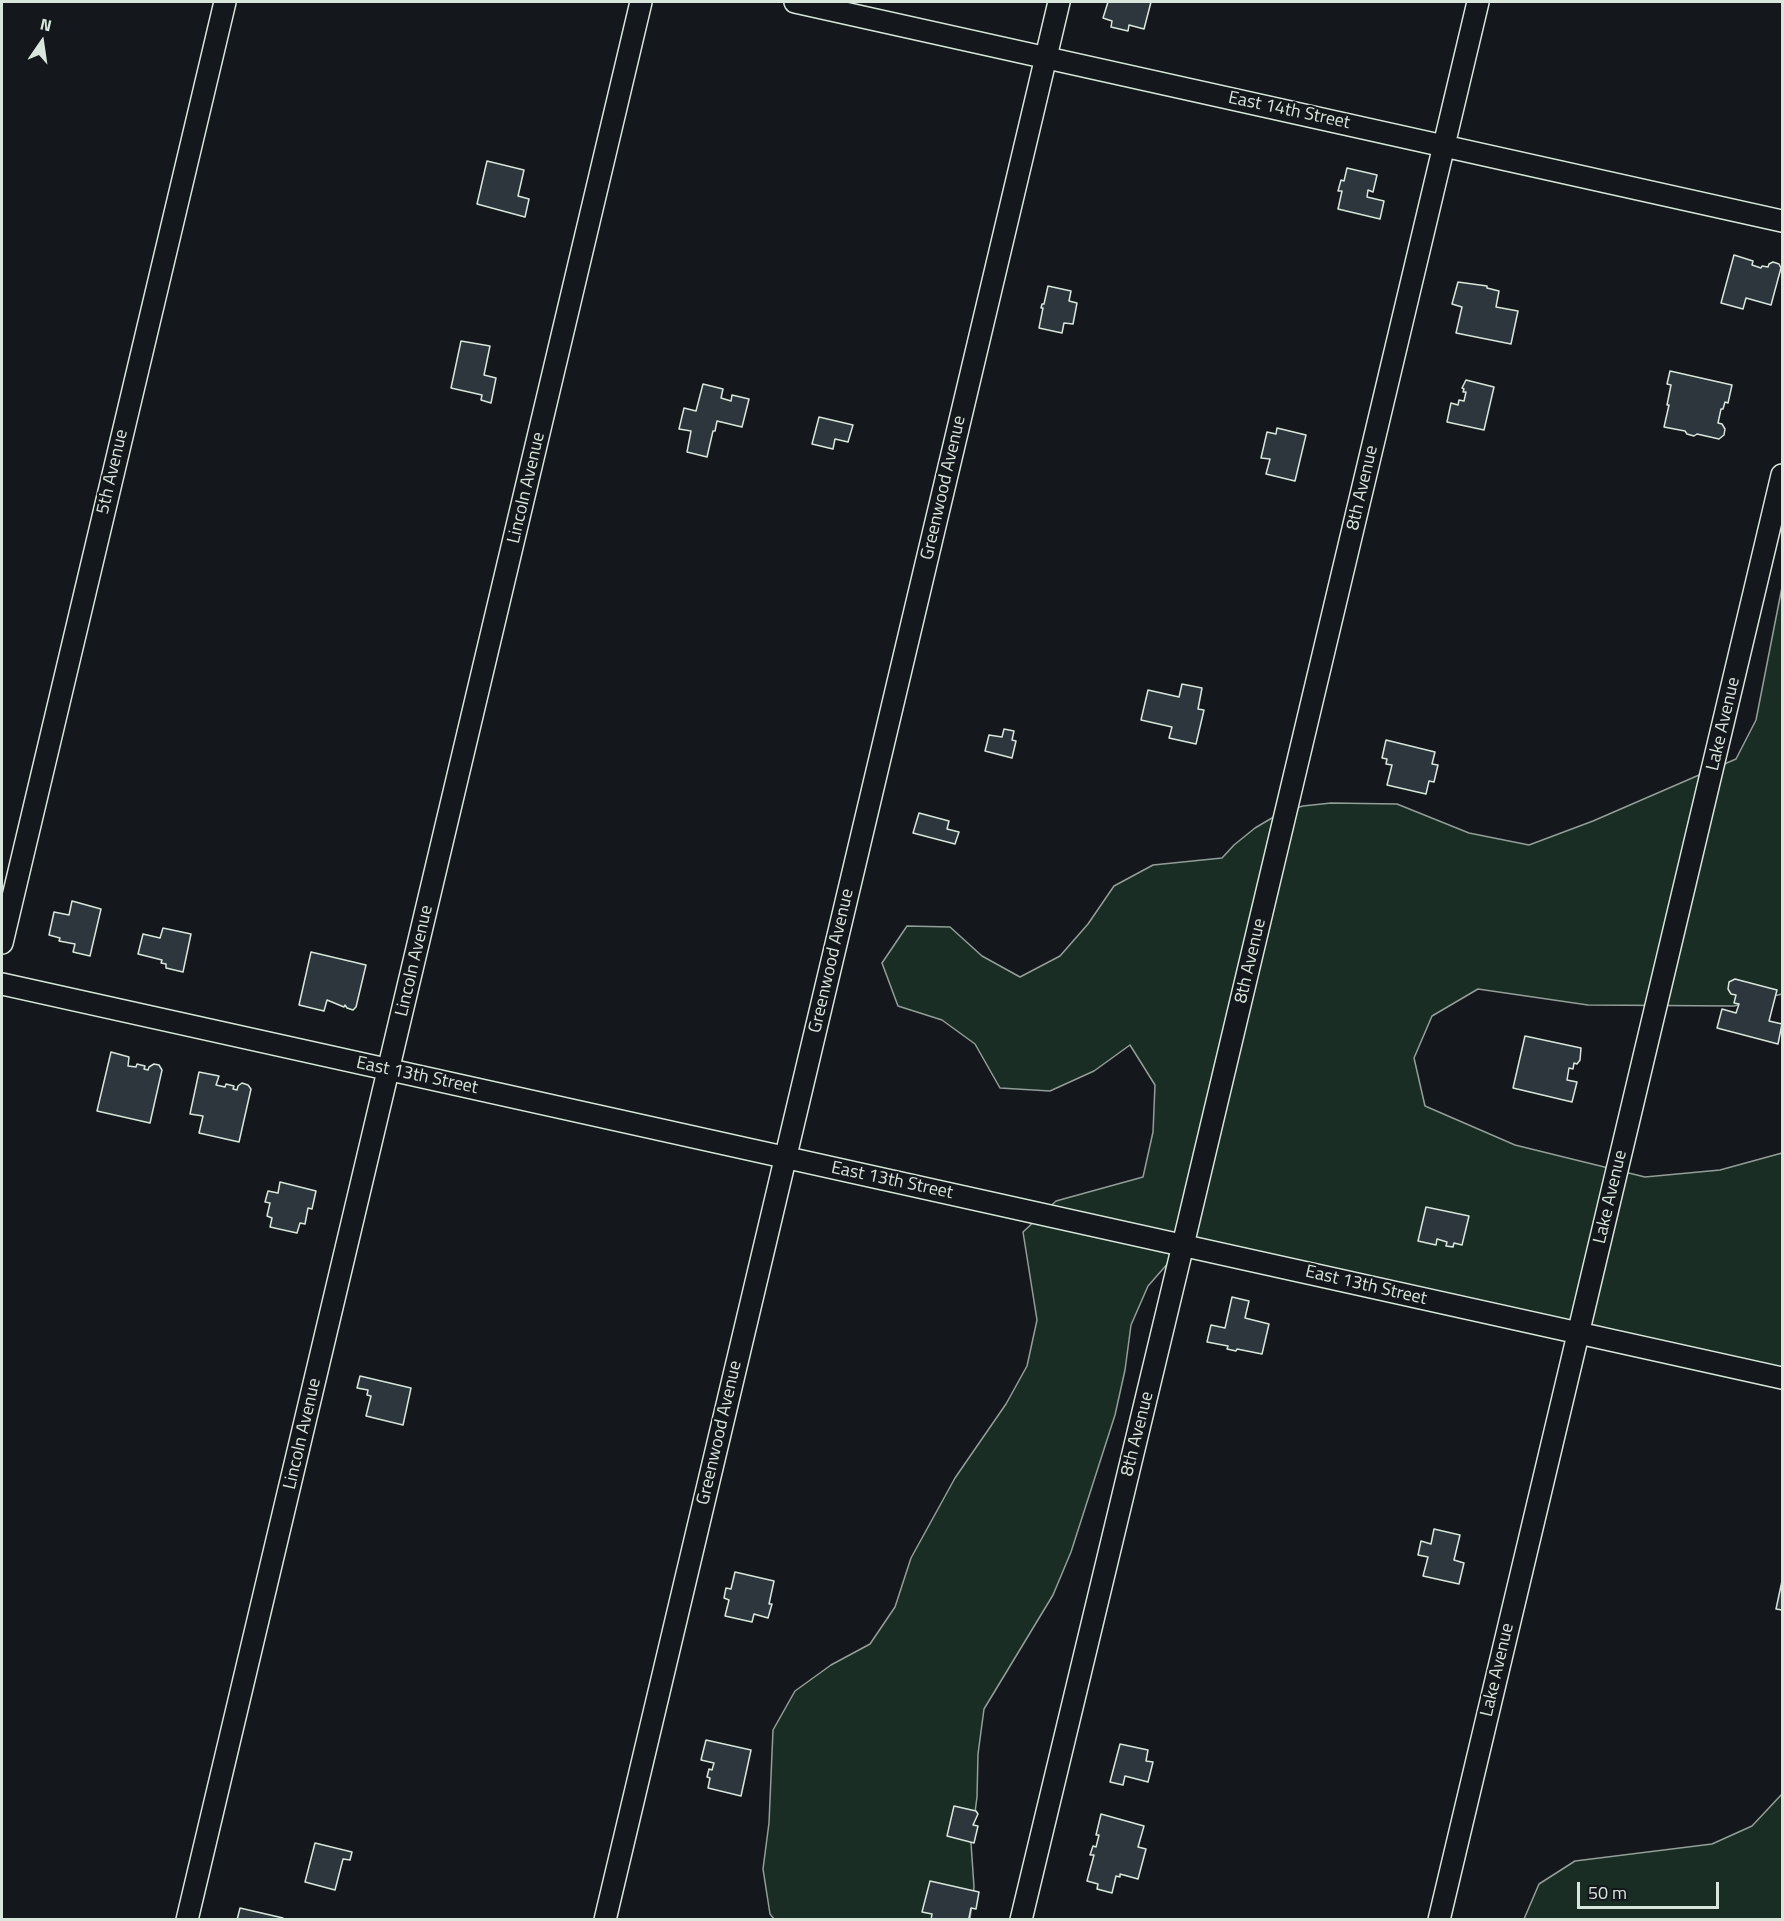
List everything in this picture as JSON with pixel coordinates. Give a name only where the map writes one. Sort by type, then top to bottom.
[{"type":"street","name":"5th Avenue","points":[[2,943],[225,2]]},
{"type":"street","name":"Lincoln Avenue","points":[[187,1920],[641,2]]},
{"type":"street","name":"East 14th Street","points":[[795,2],[1782,221]]},
{"type":"street","name":"Greenwood Avenue","points":[[605,1920],[1059,2]]},
{"type":"street","name":"8th Avenue","points":[[1021,1920],[1478,2]]},
{"type":"street","name":"Lake Avenue","points":[[1439,1920],[1782,475]]},
{"type":"street","name":"East 13th Street","points":[[2,984],[1782,1378]]},
{"type":"green space","points":[[1782,587],[1782,994],[1734,1006],[1588,1005],[1478,989],[1432,1016],[1414,1058],[1425,1106],[1515,1145],[1645,1177],[1720,1170],[1782,1153],[1782,1380],[1177,1253],[1148,1286],[1131,1325],[1125,1370],[1115,1415],[1071,1552],[1053,1595],[984,1709],[971,1843],[974,1887],[970,1919],[774,1919],[770,1914],[763,1869],[769,1823],[773,1730],[795,1691],[831,1665],[870,1644],[895,1607],[911,1558],[955,1478],[1006,1404],[1027,1366],[1037,1320],[1023,1232],[1056,1201],[1143,1177],[1153,1132],[1155,1085],[1130,1045],[1094,1071],[1050,1091],[1000,1088],[975,1044],[942,1020],[898,1006],[882,963],[907,926],[950,927],[982,956],[1020,977],[1060,956],[1088,924],[1114,886],[1153,865],[1222,858],[1255,828],[1282,812],[1303,806],[1331,803],[1397,804],[1469,833],[1529,845],[1593,821],[1736,759],[1756,720]]},
{"type":"green space","points":[[1782,1794],[1782,1919],[1524,1919],[1539,1884],[1575,1861],[1712,1844],[1752,1826]]},
{"type":"building","points":[[1108,2],[1151,2],[1144,29],[1129,25],[1128,31],[1111,27],[1112,21],[1103,18]]},
{"type":"building","points":[[487,161],[524,170],[518,196],[529,199],[525,217],[477,204]]},
{"type":"building","points":[[1347,168],[1377,175],[1373,192],[1368,190],[1367,197],[1384,201],[1380,219],[1338,209],[1342,191],[1338,191],[1341,180],[1344,181]]},
{"type":"building","points":[[1734,255],[1753,261],[1752,265],[1761,268],[1762,266],[1768,267],[1773,262],[1779,264],[1781,268],[1771,305],[1746,298],[1743,309],[1721,303]]},
{"type":"building","points":[[1458,282],[1487,286],[1487,288],[1499,291],[1496,307],[1518,311],[1511,344],[1456,333],[1462,307],[1452,304]]},
{"type":"building","points":[[1048,286],[1071,291],[1069,301],[1077,303],[1073,324],[1064,323],[1062,333],[1039,328],[1043,308],[1041,308]]},
{"type":"building","points":[[461,341],[490,346],[484,375],[496,378],[491,403],[481,400],[482,395],[451,388]]},
{"type":"building","points":[[1670,371],[1732,385],[1728,403],[1725,402],[1721,409],[1718,423],[1722,424],[1725,429],[1724,435],[1719,439],[1697,434],[1694,436],[1685,431],[1664,427],[1669,405],[1667,405],[1671,385],[1667,384]]},
{"type":"building","points":[[1466,380],[1494,387],[1484,430],[1447,422],[1451,403],[1458,405],[1459,400],[1464,401],[1466,392],[1463,392],[1462,388]]},
{"type":"building","points":[[703,384],[723,389],[721,398],[731,401],[732,395],[749,399],[742,427],[717,421],[707,457],[687,452],[691,431],[679,429],[684,408],[696,411]]},
{"type":"building","points":[[819,417],[853,425],[848,442],[835,439],[833,449],[812,444]]},
{"type":"building","points":[[1277,428],[1306,435],[1295,481],[1266,474],[1270,459],[1261,458],[1267,432],[1276,434]]},
{"type":"building","points":[[1182,684],[1202,688],[1198,709],[1204,710],[1196,744],[1169,738],[1172,727],[1141,720],[1148,690],[1179,697]]},
{"type":"building","points":[[1004,729],[1014,731],[1012,740],[1016,741],[1012,758],[985,751],[989,735],[1002,737]]},
{"type":"building","points":[[1386,740],[1435,752],[1432,764],[1438,765],[1434,782],[1429,781],[1426,794],[1387,785],[1392,765],[1386,764],[1387,759],[1382,758]]},
{"type":"building","points":[[919,813],[949,821],[947,829],[959,832],[955,844],[913,833]]},
{"type":"building","points":[[72,901],[101,909],[90,956],[73,952],[75,944],[59,941],[60,938],[49,935],[54,912],[69,915]]},
{"type":"building","points":[[163,928],[191,934],[183,972],[166,968],[166,964],[161,963],[162,960],[138,954],[143,934],[160,938]]},
{"type":"building","points":[[311,952],[366,965],[356,1007],[353,1010],[327,1000],[324,1011],[299,1005]]},
{"type":"building","points":[[1735,979],[1777,990],[1769,1021],[1782,1024],[1778,1044],[1717,1028],[1722,1009],[1736,1013],[1739,1004],[1734,1003],[1736,995],[1731,994],[1728,989],[1729,982]]},
{"type":"building","points":[[1525,1036],[1581,1048],[1580,1060],[1577,1064],[1574,1063],[1573,1069],[1569,1068],[1567,1080],[1577,1082],[1572,1102],[1513,1088]]},
{"type":"building","points":[[111,1052],[129,1057],[128,1066],[136,1067],[137,1064],[145,1066],[144,1069],[148,1070],[154,1064],[159,1065],[162,1070],[150,1123],[97,1111]]},
{"type":"building","points":[[199,1072],[219,1076],[216,1085],[225,1087],[226,1084],[234,1086],[233,1089],[237,1090],[242,1083],[251,1089],[239,1142],[199,1133],[203,1116],[190,1114]]},
{"type":"building","points":[[280,1182],[316,1191],[312,1209],[308,1208],[305,1224],[300,1223],[297,1233],[270,1227],[272,1218],[267,1216],[270,1203],[265,1202],[268,1191],[278,1193]]},
{"type":"building","points":[[1426,1207],[1469,1216],[1462,1245],[1454,1243],[1453,1247],[1446,1246],[1447,1242],[1437,1239],[1436,1245],[1418,1241]]},
{"type":"building","points":[[1232,1297],[1249,1301],[1245,1318],[1269,1324],[1262,1354],[1237,1349],[1236,1351],[1227,1349],[1228,1346],[1207,1342],[1211,1325],[1225,1328]]},
{"type":"building","points":[[360,1376],[411,1388],[403,1425],[366,1416],[371,1396],[367,1395],[368,1390],[357,1388]]},
{"type":"building","points":[[1434,1529],[1460,1535],[1454,1560],[1464,1563],[1459,1584],[1423,1576],[1428,1557],[1418,1555],[1421,1541],[1431,1544]]},
{"type":"building","points":[[735,1572],[774,1581],[768,1618],[754,1614],[752,1622],[725,1616],[729,1600],[724,1598],[726,1588],[731,1589]]},
{"type":"building","points":[[1782,1581],[1782,1610],[1776,1609]]},
{"type":"building","points":[[706,1740],[751,1750],[741,1796],[708,1788],[710,1778],[707,1777],[714,1763],[701,1760]]},
{"type":"building","points":[[1120,1744],[1148,1750],[1146,1761],[1153,1762],[1148,1782],[1125,1776],[1123,1785],[1110,1782]]},
{"type":"building","points":[[954,1806],[976,1811],[978,1814],[973,1825],[978,1826],[974,1843],[947,1836]]},
{"type":"building","points":[[1101,1814],[1144,1826],[1138,1847],[1146,1849],[1138,1879],[1120,1874],[1120,1877],[1116,1876],[1112,1893],[1097,1889],[1098,1884],[1087,1881],[1094,1855],[1090,1855],[1093,1846],[1096,1847]]},
{"type":"building","points":[[315,1843],[352,1852],[350,1860],[343,1859],[335,1890],[305,1882]]},
{"type":"building","points":[[930,1881],[979,1892],[976,1909],[971,1908],[969,1918],[972,1920],[931,1920],[932,1914],[922,1912]]},
{"type":"building","points":[[240,1908],[283,1918],[283,1920],[237,1920]]}]
